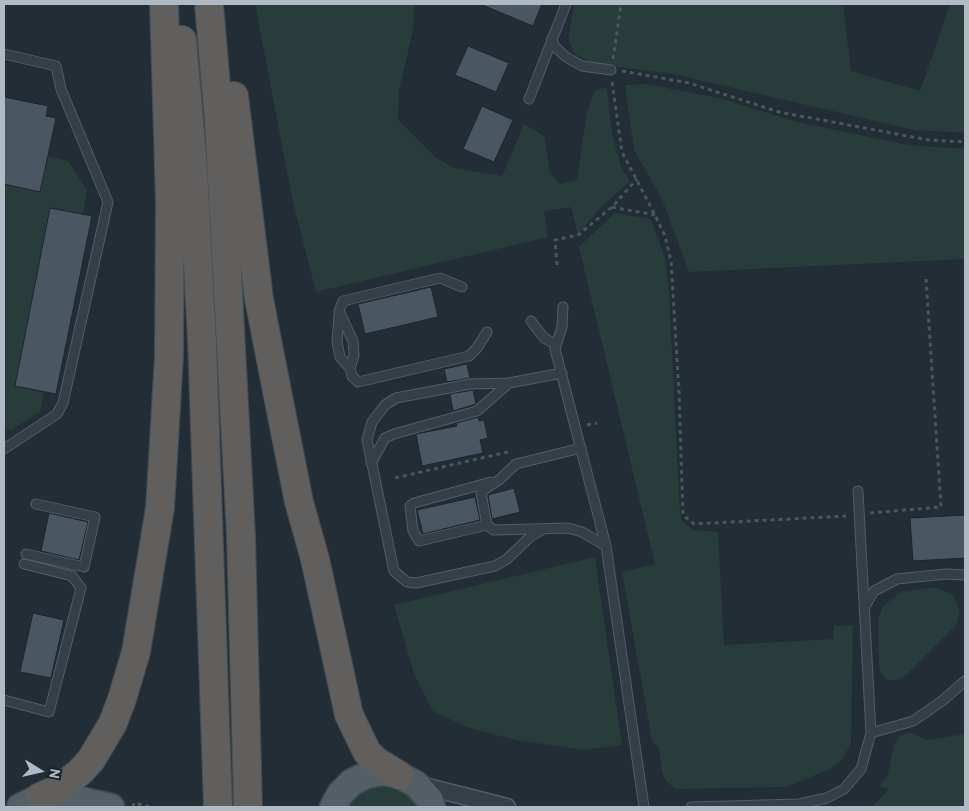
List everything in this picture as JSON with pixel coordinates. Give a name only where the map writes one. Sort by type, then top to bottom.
[{"type":"highway","points":[[21,803],[58,789],[92,760],[113,723],[136,652],[160,508],[170,347],[170,203],[164,4]]},
{"type":"highway","points":[[179,4],[193,167],[202,342],[218,807]]},
{"type":"highway","points":[[209,4],[219,121],[241,536],[248,807]]},
{"type":"highway","points":[[223,4],[259,299],[299,502],[317,568],[349,715],[367,752],[376,761],[408,779]]},
{"type":"main road","points":[[333,807],[340,794],[352,782],[383,772],[408,779],[430,800],[432,807]]},
{"type":"main road","points":[[21,803],[57,795],[82,803],[112,807]]},
{"type":"street","points":[[408,779],[507,807]]},
{"type":"lane","points":[[529,99],[566,4]]},
{"type":"lane","points":[[552,38],[554,46],[566,57],[582,66],[611,70]]},
{"type":"lane","points":[[4,54],[56,66],[61,89],[108,202],[63,403],[57,414],[4,449]]},
{"type":"lane","points":[[350,368],[343,362],[339,349],[339,311],[343,301],[353,297],[440,278],[462,287]]},
{"type":"lane","points":[[563,307],[562,327],[555,347],[606,546],[644,807]]},
{"type":"lane","points":[[339,311],[353,341],[354,356],[350,368],[352,376],[358,382],[469,356],[477,348],[487,332]]},
{"type":"lane","points":[[531,321],[544,338],[555,347]]},
{"type":"lane","points":[[542,530],[531,536],[507,559],[495,566],[416,583],[408,582],[394,571],[367,440],[372,422],[385,405],[396,398],[470,384],[509,383],[562,373]]},
{"type":"lane","points":[[371,463],[385,438],[478,411],[509,383]]},
{"type":"lane","points":[[581,448],[516,464],[500,480],[481,494],[487,525],[494,530],[568,528],[582,532],[606,546]]},
{"type":"lane","points":[[487,525],[420,540],[413,531],[410,506],[414,503],[500,480]]},
{"type":"lane","points":[[691,807],[748,807],[799,804],[827,798],[844,789],[861,769],[872,733],[858,491]]},
{"type":"lane","points":[[26,554],[84,567],[95,517],[36,504]]},
{"type":"lane","points":[[4,700],[49,712],[81,588],[72,576],[24,564]]},
{"type":"lane","points":[[864,609],[874,591],[897,579],[946,574],[965,575]]},
{"type":"lane","points":[[872,733],[913,721],[942,701],[965,681]]},
{"type":"path","points":[[621,4],[611,70],[622,152],[665,236],[671,261],[679,393],[683,514],[694,524],[941,507],[926,279]]},
{"type":"path","points":[[611,70],[689,83],[779,112],[929,140],[965,142]]},
{"type":"path","points":[[557,266],[555,240],[578,235],[612,207],[637,179]]},
{"type":"path","points":[[612,207],[655,215]]},
{"type":"path","points":[[585,426],[597,423]]},
{"type":"path","points":[[395,478],[519,449]]},
{"type":"path","points":[[133,807],[134,803],[151,807]]},
{"type":"green space","points":[[255,4],[414,4],[413,30],[399,91],[398,120],[435,157],[454,168],[502,176],[524,124],[544,136],[550,172],[560,184],[577,180],[587,112],[594,92],[601,88],[607,89],[612,133],[621,167],[630,181],[601,207],[578,235],[571,207],[544,211],[548,237],[316,292],[292,198]]},
{"type":"green space","points":[[574,4],[843,4],[851,71],[920,91],[950,4],[965,4],[965,133],[914,130],[673,74],[594,64],[575,54],[568,39]]},
{"type":"green space","points":[[646,84],[719,98],[797,122],[909,145],[965,149],[965,259],[689,272],[662,199],[634,150],[625,85]]},
{"type":"green space","points":[[4,97],[48,106],[46,116],[56,118],[48,156],[68,161],[87,190],[83,214],[92,216],[56,394],[44,392],[40,412],[11,430],[4,428]]},
{"type":"green space","points":[[615,213],[651,219],[665,258],[669,290],[680,512],[682,521],[693,530],[718,532],[724,645],[833,639],[834,626],[853,625],[851,744],[841,761],[830,769],[786,787],[675,789],[665,780],[659,748],[652,741],[622,572],[655,564],[579,247]]},
{"type":"green space","points":[[595,557],[622,745],[584,750],[515,740],[466,727],[433,711],[414,674],[394,605]]},
{"type":"green space","points":[[935,587],[953,595],[960,611],[956,625],[906,675],[897,681],[886,679],[880,672],[879,664],[878,620],[883,606],[901,592]]},
{"type":"green space","points":[[910,732],[927,740],[965,734],[965,807],[872,807],[889,789],[880,786],[888,774],[894,744],[900,736]]},
{"type":"green space","points":[[380,786],[401,790],[410,796],[418,807],[348,807],[360,793]]},
{"type":"building","points":[[480,4],[542,4],[533,26]]},
{"type":"building","points":[[468,46],[509,63],[496,92],[455,75]]},
{"type":"building","points":[[4,97],[48,106],[46,116],[56,118],[40,192],[4,184]]},
{"type":"building","points":[[482,106],[513,120],[494,162],[463,149]]},
{"type":"building","points":[[50,208],[92,216],[56,394],[15,386]]},
{"type":"building","points":[[431,287],[438,317],[365,334],[358,304]]},
{"type":"building","points":[[467,364],[470,378],[447,382],[444,369]]},
{"type":"building","points":[[473,390],[476,404],[453,411],[450,394]]},
{"type":"building","points":[[478,417],[479,421],[484,420],[488,438],[480,440],[483,453],[422,466],[416,434],[457,426],[456,423]]},
{"type":"building","points":[[514,488],[520,512],[492,519],[488,495]]},
{"type":"building","points":[[475,497],[480,520],[423,534],[417,510]]},
{"type":"building","points":[[49,513],[88,522],[79,560],[41,551]]},
{"type":"building","points":[[965,515],[965,558],[913,561],[910,518]]},
{"type":"building","points":[[33,613],[64,620],[51,678],[20,672]]}]
